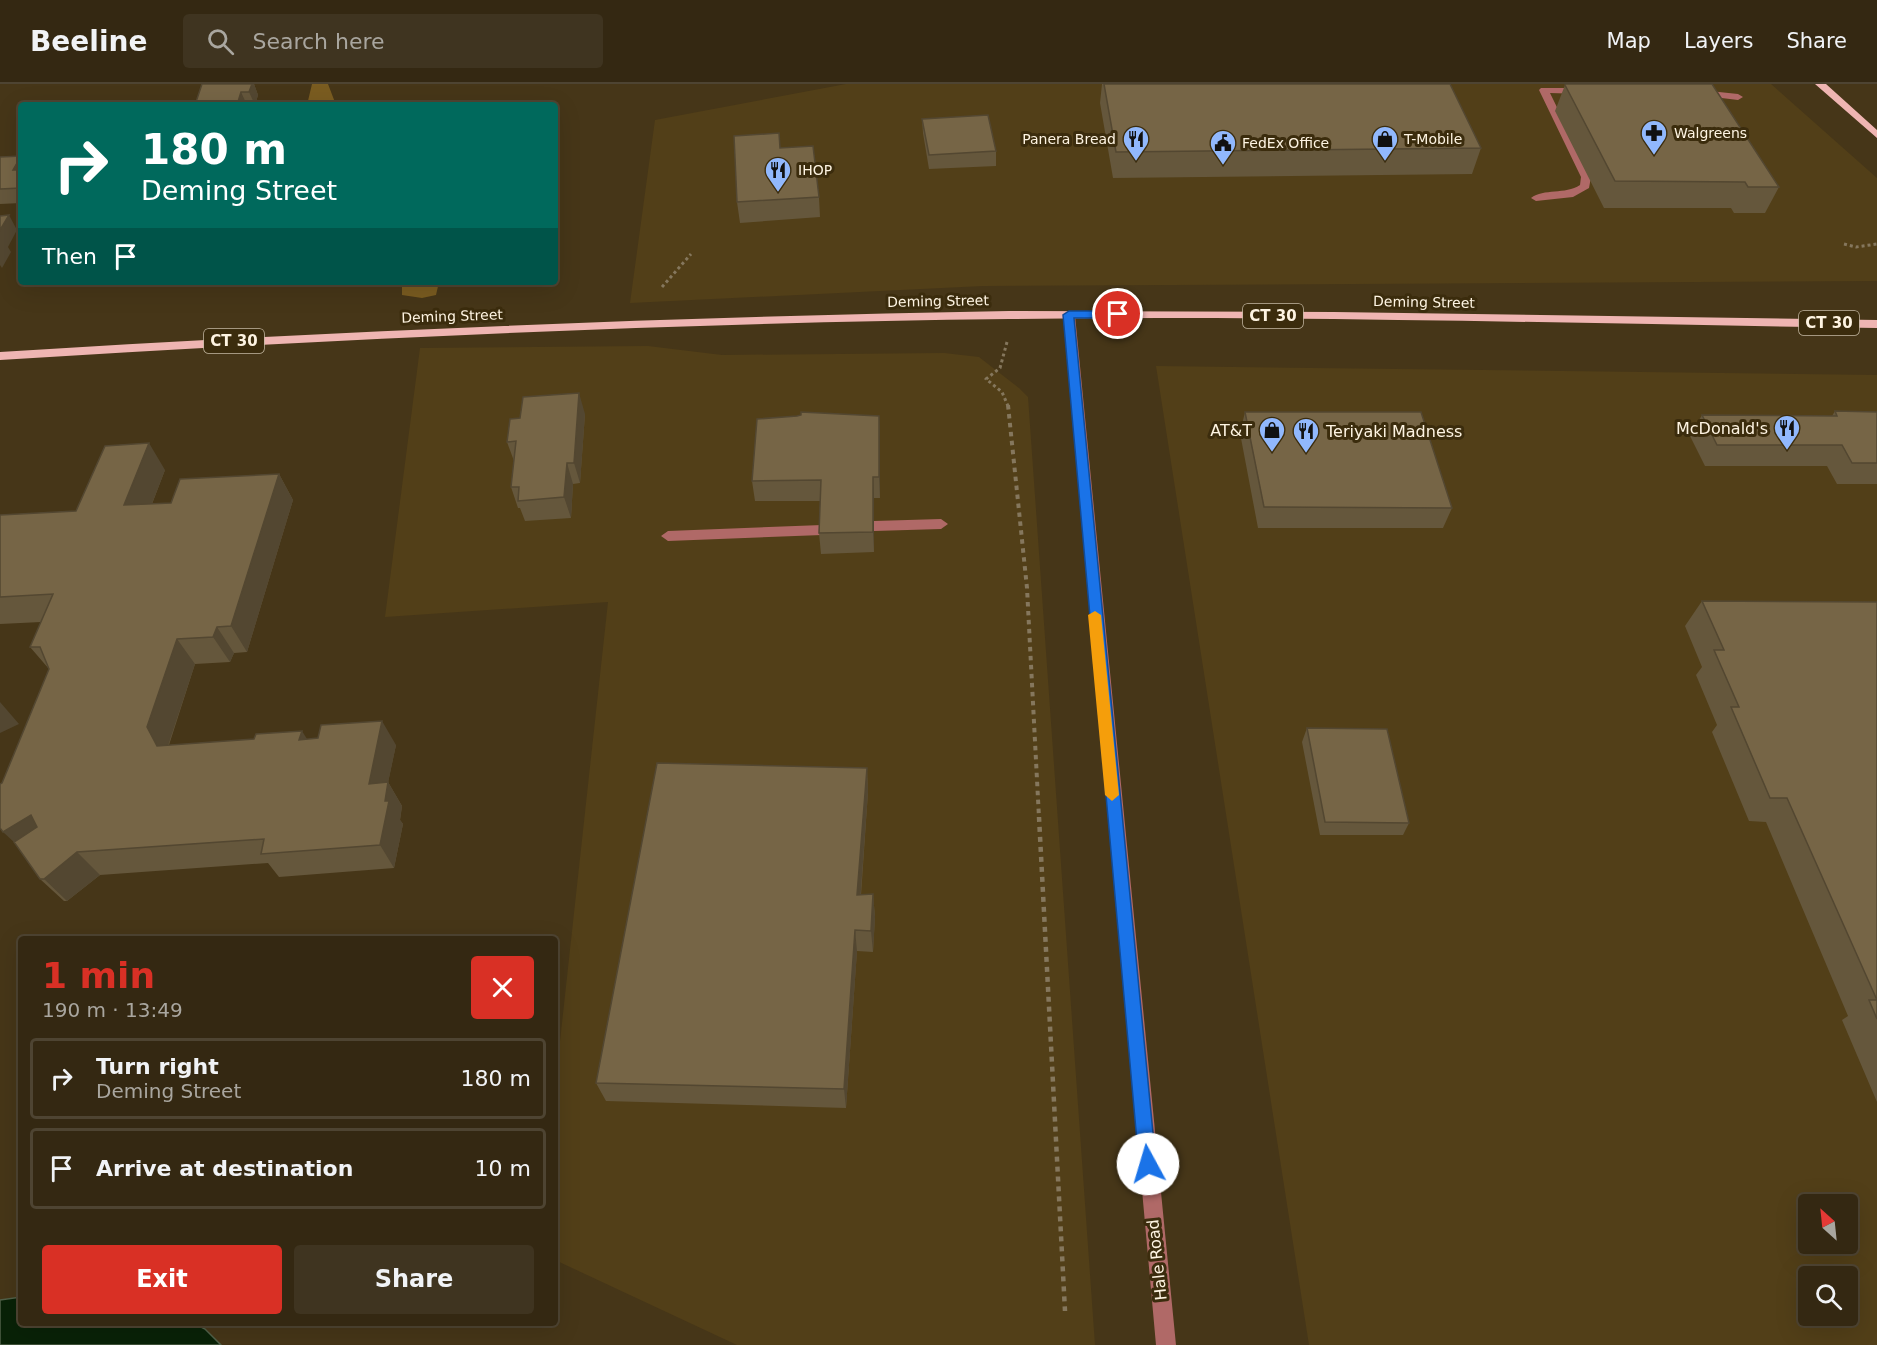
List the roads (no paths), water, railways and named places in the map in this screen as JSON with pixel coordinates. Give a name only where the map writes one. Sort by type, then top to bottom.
[{"type":"main road","points":[[1820,84],[1877,135]]},
{"type":"main road","name":"Deming Street","points":[[0,356],[446,331],[1014,315],[1877,324]]},
{"type":"street","points":[[1536,198],[1573,194],[1585,186],[1586,177],[1544,90],[1591,91]]},
{"type":"street","points":[[1685,93],[1738,97]]},
{"type":"street","name":"Hale Road","points":[[1069,315],[1166,1345]]},
{"type":"street","points":[[874,526],[941,524]]},
{"type":"street","points":[[668,536],[822,530]]},
{"type":"place","name":"Walgreens","points":[[1654,156]]},
{"type":"place","name":"Panera Bread","points":[[1136,162]]},
{"type":"place","name":"T-Mobile","points":[[1385,162]]},
{"type":"place","name":"FedEx Office","points":[[1223,166]]},
{"type":"place","name":"IHOP","points":[[778,193]]},
{"type":"place","name":"McDonald's","points":[[1787,451]]},
{"type":"place","name":"AT&T","points":[[1272,453]]},
{"type":"place","name":"Teriyaki Madness","points":[[1306,454]]}]
